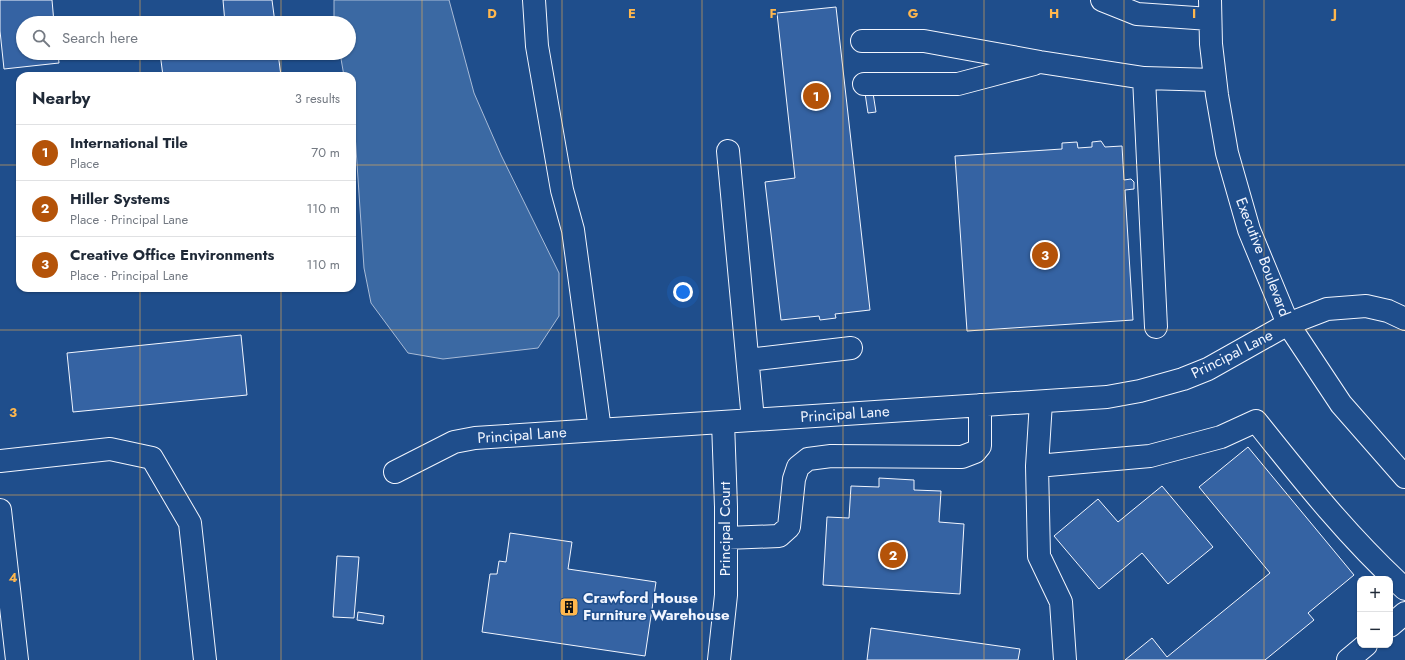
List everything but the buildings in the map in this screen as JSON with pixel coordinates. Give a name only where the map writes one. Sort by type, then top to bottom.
[{"type":"street","points":[[534,0],[536,46],[562,190],[573,230],[600,430]]},
{"type":"street","points":[[1102,0],[1137,14],[1210,10]]},
{"type":"street","name":"Executive Boulevard","points":[[1210,10],[1215,80],[1227,153],[1249,230],[1288,324],[1341,404],[1405,477]]},
{"type":"street","points":[[862,41],[924,41],[1040,62],[1144,78],[1215,80]]},
{"type":"street","points":[[864,84],[958,84],[1040,62]]},
{"type":"street","points":[[1144,78],[1156,327]]},
{"type":"street","points":[[728,151],[754,420]]},
{"type":"street","name":"Principal Lane","points":[[395,472],[454,442],[475,438],[1107,397],[1140,391],[1183,379],[1208,369],[1288,324],[1327,309],[1366,306],[1388,311],[1405,319]]},
{"type":"street","points":[[748,360],[851,348]]},
{"type":"street","points":[[1041,402],[1037,466],[1039,556],[1061,602],[1065,660]]},
{"type":"street","points":[[726,538],[779,536],[790,527],[794,479],[798,467],[808,459],[831,456],[962,457],[975,452],[980,446],[980,405]]},
{"type":"street","points":[[1037,466],[1150,456],[1221,437],[1256,421],[1331,514],[1384,570],[1405,589]]},
{"type":"street","name":"Principal Court","points":[[719,660],[726,595],[723,422]]},
{"type":"street","points":[[0,461],[110,450],[152,458],[190,523],[205,660]]},
{"type":"street","points":[[0,510],[17,660]]},
{"type":"street","points":[[1393,623],[1405,613]]},
{"type":"street","points":[[1348,660],[1362,648]]},
{"type":"water","points":[[334,0],[449,0],[474,93],[501,155],[559,273],[559,316],[538,348],[443,359],[408,353],[371,303],[364,268],[356,149],[356,72],[343,72],[341,60],[356,60],[356,16],[334,16]]},
{"type":"place","name":"International Tile","points":[[816,96]]},
{"type":"place","name":"Creative Office Environments","points":[[1045,255]]},
{"type":"place","name":"Hiller Systems","points":[[893,555]]},
{"type":"place","name":"Crawford House Furniture Warehouse","points":[[569,607]]}]
